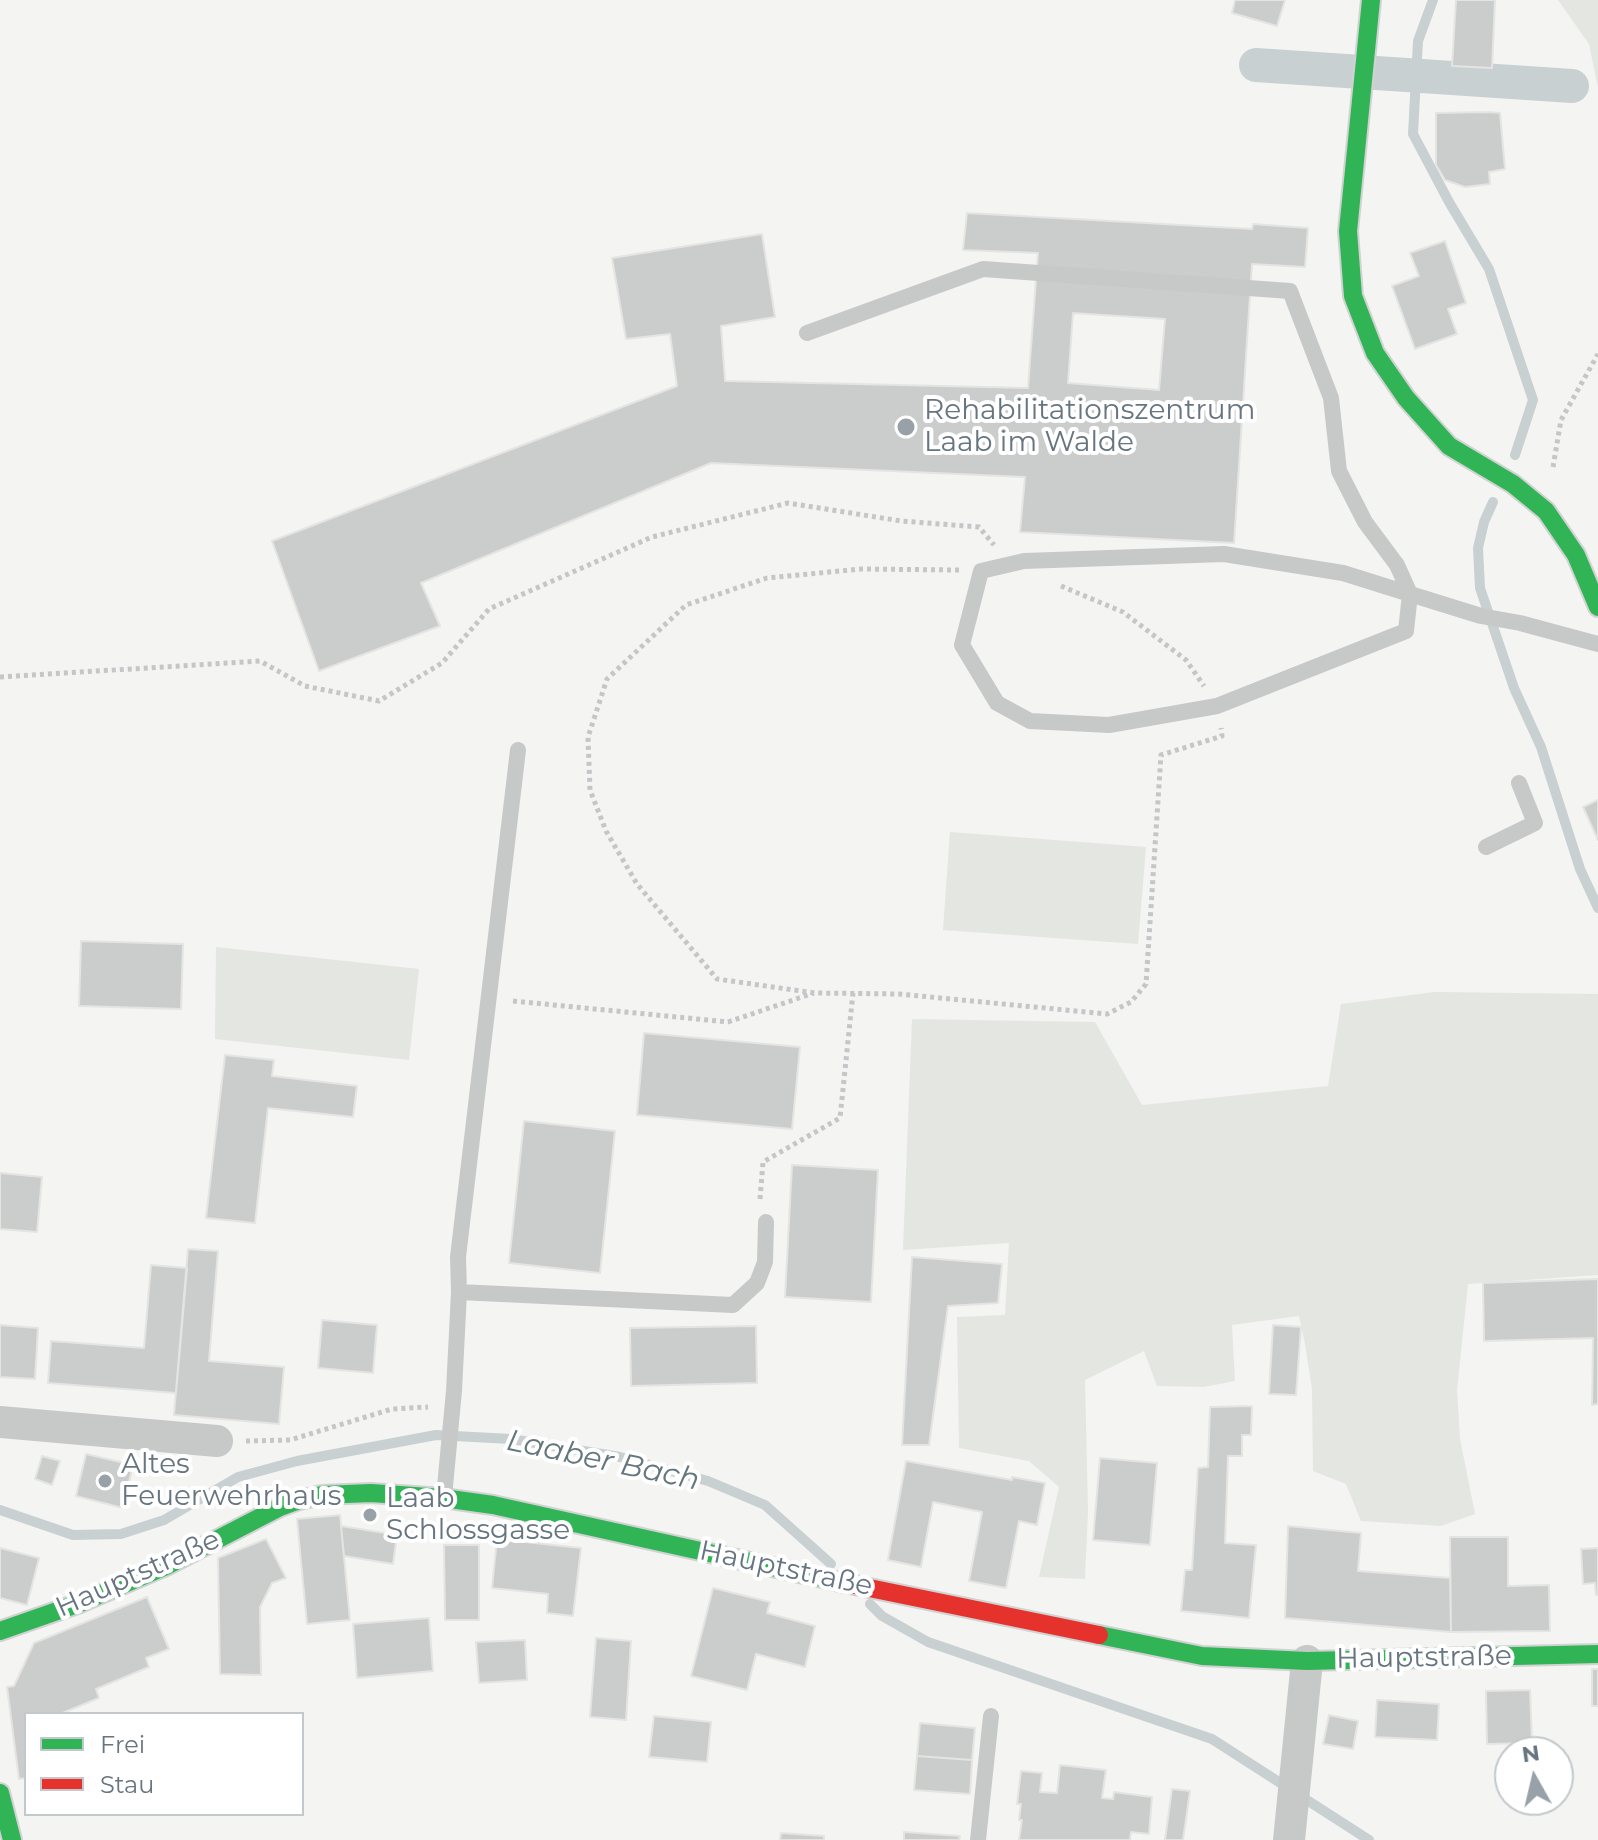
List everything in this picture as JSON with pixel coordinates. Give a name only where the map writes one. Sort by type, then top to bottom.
[{"type":"street","points":[[1371,0],[1348,231],[1353,296],[1375,353],[1406,398],[1449,446],[1513,484],[1546,511],[1576,555],[1598,607]]},
{"type":"street","points":[[0,1422],[217,1441]]},
{"type":"street","name":"Hauptstraße","points":[[0,1631],[80,1603],[166,1566],[280,1507],[322,1495],[371,1493],[493,1505],[804,1575],[1202,1656],[1307,1661],[1598,1654]]},
{"type":"street","points":[[1289,1840],[1307,1661]]},
{"type":"street","points":[[0,1793],[12,1840]]},
{"type":"lane","points":[[807,333],[983,269],[1290,291],[1331,398],[1339,471],[1365,522],[1397,565],[1410,594],[1406,631],[1217,706],[1109,725],[1030,721],[997,703],[962,645],[981,571],[1017,563],[1224,554],[1343,573],[1410,594],[1481,616],[1598,644]]},
{"type":"lane","points":[[443,1498],[452,1415],[458,1257],[518,750]]},
{"type":"lane","points":[[1486,847],[1535,823],[1519,783]]},
{"type":"lane","points":[[459,1292],[733,1305],[757,1283],[765,1262],[766,1222]]},
{"type":"lane","points":[[978,1840],[991,1716]]},
{"type":"path","points":[[1561,420],[1598,354]]},
{"type":"path","points":[[0,677],[260,661],[305,686],[379,701],[442,663],[489,609],[652,537],[788,503],[901,521],[979,527],[1017,563],[1051,582],[1123,612],[1186,660],[1217,706],[1222,736],[1161,755],[1146,984],[1131,1002],[1107,1014],[899,994],[815,993],[717,979],[637,884],[606,831],[590,790],[588,737],[607,679],[686,605],[767,578],[861,569],[981,571]]},
{"type":"path","points":[[488,998],[728,1022],[815,993]]},
{"type":"path","points":[[766,1222],[759,1211],[763,1162],[840,1118],[853,993]]},
{"type":"path","points":[[217,1441],[290,1440],[392,1409],[426,1406],[452,1415]]},
{"type":"shaded area","points":[[1558,0],[1598,0],[1598,88],[1589,44]]},
{"type":"shaded area","points":[[950,832],[1146,847],[1138,944],[943,930]]},
{"type":"shaded area","points":[[216,947],[419,969],[409,1060],[215,1039]]},
{"type":"shaded area","points":[[1435,992],[1598,994],[1598,1275],[1468,1284],[1457,1390],[1460,1439],[1475,1514],[1441,1526],[1361,1521],[1346,1484],[1313,1471],[1312,1389],[1299,1316],[1232,1325],[1235,1381],[1203,1387],[1157,1386],[1144,1351],[1085,1380],[1088,1511],[1085,1579],[1039,1577],[1059,1487],[1029,1461],[959,1448],[957,1317],[1005,1315],[1009,1243],[903,1250],[912,1019],[1095,1022],[1142,1105],[1328,1086],[1341,1004]]},
{"type":"building","points":[[1235,0],[1285,0],[1277,26],[1232,13]]},
{"type":"building","points":[[1456,0],[1495,0],[1492,68],[1452,66]]},
{"type":"building","points":[[1436,113],[1500,113],[1505,169],[1489,172],[1490,184],[1465,187],[1445,180],[1436,165]]},
{"type":"building","name":"Rehabilitationszentrum Laab im Walde","points":[[967,213],[1252,229],[1253,224],[1308,228],[1305,267],[1252,264],[1234,543],[1020,532],[1025,477],[711,463],[421,583],[440,626],[319,671],[272,541],[677,386],[670,334],[626,339],[612,258],[762,234],[775,317],[721,326],[725,381],[1028,388],[1038,253],[963,250]],"holes":[[[1073,313],[1165,319],[1159,390],[1068,383]]]},
{"type":"building","points":[[1445,241],[1466,303],[1448,309],[1457,334],[1415,349],[1392,286],[1419,276],[1410,253]]},
{"type":"building","points":[[1598,800],[1598,840],[1583,807]]},
{"type":"building","points":[[81,941],[183,944],[181,1009],[79,1006]]},
{"type":"building","points":[[644,1033],[800,1047],[792,1129],[637,1115]]},
{"type":"building","points":[[225,1055],[274,1060],[272,1076],[357,1086],[353,1117],[268,1108],[255,1223],[206,1218]]},
{"type":"building","points":[[524,1121],[615,1131],[600,1273],[509,1263]]},
{"type":"building","points":[[792,1165],[878,1170],[871,1302],[785,1297]]},
{"type":"building","points":[[0,1173],[42,1177],[37,1232],[0,1229]]},
{"type":"building","points":[[188,1249],[218,1251],[209,1361],[284,1367],[279,1424],[174,1415]]},
{"type":"building","points":[[912,1257],[1002,1264],[998,1303],[948,1306],[929,1445],[902,1445]]},
{"type":"building","points":[[151,1265],[187,1268],[176,1393],[48,1383],[51,1341],[144,1348]]},
{"type":"building","points":[[1598,1279],[1598,1404],[1592,1405],[1593,1338],[1484,1341],[1483,1283]]},
{"type":"building","points":[[322,1320],[377,1325],[373,1373],[318,1368]]},
{"type":"building","points":[[0,1325],[38,1328],[35,1379],[0,1377]]},
{"type":"building","points":[[1273,1325],[1301,1327],[1296,1395],[1269,1394]]},
{"type":"building","points":[[756,1326],[757,1383],[631,1386],[630,1328]]},
{"type":"building","points":[[1252,1406],[1251,1435],[1242,1435],[1242,1456],[1228,1456],[1225,1543],[1256,1545],[1249,1618],[1181,1611],[1185,1570],[1192,1570],[1198,1468],[1208,1467],[1210,1407]]},
{"type":"building","name":"Altes Feuerwehrhaus","points":[[86,1454],[133,1465],[123,1508],[76,1496]]},
{"type":"building","points":[[42,1456],[60,1461],[52,1485],[35,1479]]},
{"type":"building","points":[[1100,1458],[1157,1463],[1150,1545],[1093,1540]]},
{"type":"building","points":[[906,1461],[1045,1483],[1037,1525],[1019,1521],[1006,1588],[969,1581],[982,1512],[933,1502],[921,1567],[888,1560]]},
{"type":"building","points":[[340,1515],[350,1620],[307,1624],[297,1519]]},
{"type":"building","points":[[341,1526],[397,1535],[393,1564],[344,1556]]},
{"type":"building","points":[[1288,1526],[1361,1533],[1358,1571],[1450,1578],[1451,1632],[1285,1618]]},
{"type":"building","points":[[1450,1537],[1508,1537],[1508,1586],[1549,1585],[1550,1631],[1451,1632]]},
{"type":"building","points":[[266,1539],[286,1578],[272,1583],[260,1607],[261,1675],[220,1674],[218,1558]]},
{"type":"building","points":[[497,1539],[581,1548],[573,1616],[547,1613],[548,1594],[492,1588]]},
{"type":"building","points":[[444,1545],[479,1545],[479,1620],[445,1620]]},
{"type":"building","points":[[0,1548],[39,1558],[27,1605],[0,1598]]},
{"type":"building","points":[[1598,1548],[1596,1595],[1595,1583],[1583,1584],[1581,1549]]},
{"type":"building","points":[[713,1588],[770,1602],[767,1613],[815,1626],[805,1667],[756,1654],[747,1690],[691,1676]]},
{"type":"building","points":[[147,1597],[169,1649],[146,1658],[149,1667],[96,1689],[99,1698],[65,1712],[24,1712],[24,1778],[19,1779],[7,1687],[14,1686],[34,1643]]},
{"type":"building","points":[[429,1618],[433,1671],[357,1678],[353,1624]]},
{"type":"building","points":[[596,1638],[631,1641],[626,1720],[590,1717]]},
{"type":"building","points":[[525,1640],[527,1680],[479,1683],[476,1642]]},
{"type":"building","points":[[1592,1669],[1598,1669],[1598,1706],[1592,1706]]},
{"type":"building","points":[[1530,1690],[1532,1736],[1494,1736],[1494,1744],[1487,1744],[1486,1691]]},
{"type":"building","points":[[1377,1700],[1439,1704],[1437,1740],[1375,1737]]},
{"type":"building","points":[[1329,1715],[1358,1721],[1353,1749],[1323,1744]]},
{"type":"building","points":[[654,1716],[711,1722],[707,1762],[649,1757]]},
{"type":"building","points":[[920,1723],[975,1728],[972,1760],[917,1756]]},
{"type":"building","points":[[917,1756],[972,1760],[970,1794],[914,1790]]},
{"type":"building","points":[[1060,1765],[1106,1770],[1102,1798],[1113,1799],[1114,1792],[1152,1797],[1149,1834],[1131,1832],[1130,1840],[1019,1840],[1022,1820],[1019,1820],[1021,1804],[1017,1804],[1021,1771],[1042,1773],[1040,1792],[1057,1793]]},
{"type":"building","points":[[1172,1789],[1190,1791],[1183,1840],[1165,1840]]},
{"type":"building","points":[[904,1832],[960,1836],[959,1840],[904,1840]]},
{"type":"building","points":[[781,1833],[824,1836],[824,1840],[780,1840]]},
{"type":"waterway","points":[[1433,0],[1418,41],[1413,134],[1489,269],[1533,400],[1515,455]]},
{"type":"waterway","points":[[1256,65],[1572,86]]},
{"type":"waterway","points":[[1493,502],[1478,548],[1480,588],[1514,688],[1541,747],[1580,869],[1598,908]]},
{"type":"waterway","name":"Laaber Bach","points":[[0,1510],[73,1535],[121,1534],[164,1520],[238,1477],[297,1461],[436,1435],[511,1439],[620,1457],[708,1481],[765,1505],[831,1564]]},
{"type":"waterway","name":"Laaber Bach","points":[[870,1604],[882,1616],[928,1642],[1212,1739],[1369,1840]]},
{"type":"traffic: fast","points":[[1371,0],[1348,231],[1353,296],[1375,353],[1406,398],[1449,446],[1513,484],[1546,511],[1576,555],[1598,607]]},
{"type":"traffic: fast","points":[[0,1631],[80,1603],[166,1566],[280,1507],[322,1495],[371,1493],[493,1505],[840,1582]]},
{"type":"traffic: fast","points":[[1099,1635],[1202,1656],[1307,1661],[1598,1654]]},
{"type":"traffic: fast","points":[[0,1793],[12,1840]]},
{"type":"traffic: jam","points":[[840,1582],[1099,1635]]},
{"type":"place","name":"Rehabilitationszentrum Laab im Walde","points":[[906,427]]},
{"type":"place","name":"Altes Feuerwehrhaus","points":[[105,1481]]},
{"type":"place","name":"Laab Schlossgasse","points":[[370,1515]]}]
